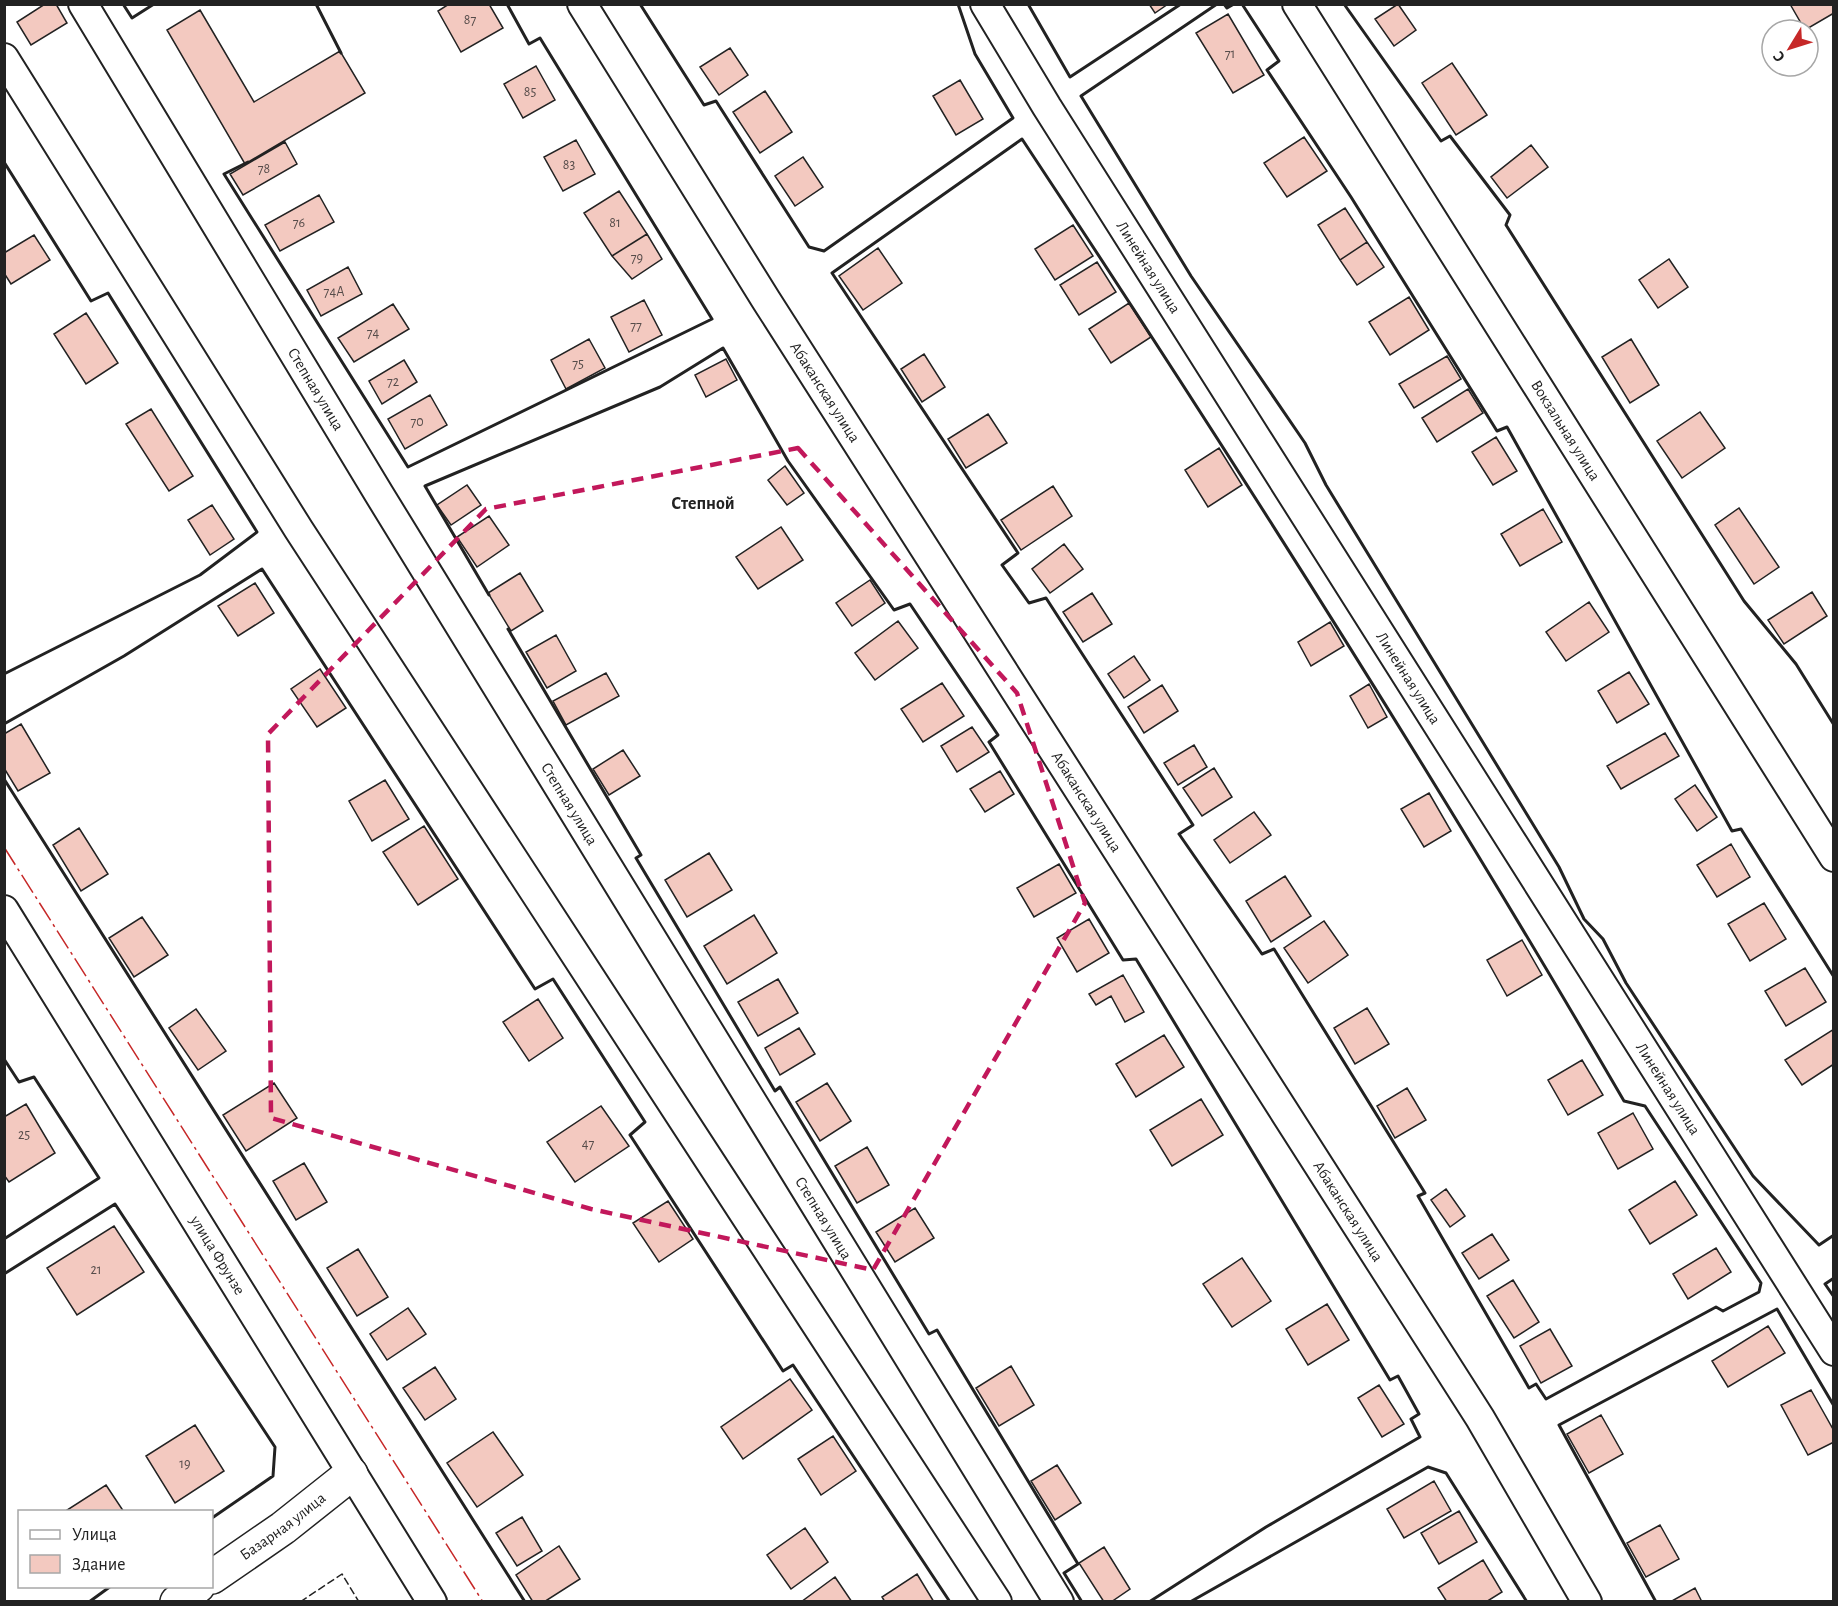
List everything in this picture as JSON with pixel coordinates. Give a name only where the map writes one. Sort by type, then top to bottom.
[{"type":"street","name":"Степная улица","points":[[83,4],[379,494],[1059,1602]]},
{"type":"street","name":"Абаканская улица","points":[[582,4],[766,300],[1474,1408],[1587,1602]]},
{"type":"street","name":"Линейная улица","points":[[985,4],[1047,107],[1833,1351]]},
{"type":"street","name":"Вокзальная улица","points":[[1297,4],[1833,857]]},
{"type":"street","points":[[4,58],[299,530],[997,1602]]},
{"type":"street","name":"улица Фрунзе","points":[[4,910],[432,1602]]},
{"type":"street","name":"Базарная улица","points":[[213,1576],[283,1528],[351,1474]]},
{"type":"street","points":[[177,1602],[197,1588]]},
{"type":"highlighted area","points":[[798,448],[1017,693],[1085,903],[873,1270],[591,1209],[271,1118],[268,734],[486,509]]},
{"type":"building","points":[[45,4],[56,4],[67,23],[31,45],[17,22]]},
{"type":"building","points":[[449,4],[489,4],[503,28],[461,52],[438,11]]},
{"type":"building","points":[[1149,4],[1168,4],[1155,13]]},
{"type":"building","points":[[1398,4],[1416,30],[1394,46],[1375,19]]},
{"type":"building","points":[[1790,4],[1834,4],[1834,13],[1820,21],[1820,18],[1798,18]]},
{"type":"building","points":[[200,10],[254,102],[340,51],[365,93],[245,164],[167,30]]},
{"type":"building","points":[[1228,14],[1264,75],[1233,93],[1196,33]]},
{"type":"building","points":[[730,48],[748,75],[719,95],[700,67]]},
{"type":"building","points":[[1452,63],[1487,115],[1456,135],[1422,83]]},
{"type":"building","points":[[536,66],[555,100],[523,118],[504,84]]},
{"type":"building","points":[[960,80],[983,119],[956,135],[933,96]]},
{"type":"building","points":[[765,91],[792,132],[760,153],[733,112]]},
{"type":"building","points":[[1304,137],[1327,171],[1287,197],[1264,163]]},
{"type":"building","points":[[576,140],[595,174],[563,191],[544,157]]},
{"type":"building","points":[[285,142],[297,164],[243,195],[230,174]]},
{"type":"building","points":[[1531,145],[1548,167],[1507,198],[1491,177]]},
{"type":"building","points":[[803,157],[823,187],[795,206],[775,176]]},
{"type":"building","points":[[619,191],[647,234],[612,256],[584,213]]},
{"type":"building","points":[[319,195],[334,222],[280,251],[265,225]]},
{"type":"building","points":[[1345,208],[1367,242],[1340,260],[1318,225]]},
{"type":"building","points":[[1073,225],[1093,256],[1055,280],[1035,249]]},
{"type":"building","points":[[647,234],[662,259],[632,279],[612,256]]},
{"type":"building","points":[[34,235],[50,260],[11,284],[4,273],[4,253]]},
{"type":"building","points":[[1367,242],[1384,267],[1357,285],[1340,260]]},
{"type":"building","points":[[878,248],[902,283],[863,310],[839,276]]},
{"type":"building","points":[[1669,259],[1688,287],[1658,308],[1639,280]]},
{"type":"building","points":[[1097,262],[1116,292],[1079,315],[1060,285]]},
{"type":"building","points":[[348,267],[362,294],[321,316],[307,290]]},
{"type":"building","points":[[1409,297],[1429,330],[1390,355],[1369,322]]},
{"type":"building","points":[[644,300],[662,335],[629,352],[611,317]]},
{"type":"building","points":[[1129,303],[1151,337],[1111,363],[1089,329]]},
{"type":"building","points":[[393,304],[409,329],[354,362],[338,338]]},
{"type":"building","points":[[86,313],[118,363],[86,384],[54,334]]},
{"type":"building","points":[[589,339],[605,368],[566,389],[551,360]]},
{"type":"building","points":[[1631,339],[1659,385],[1630,403],[1602,357]]},
{"type":"building","points":[[924,354],[945,387],[922,402],[901,369]]},
{"type":"building","points":[[1447,356],[1461,379],[1414,408],[1399,384]]},
{"type":"building","points":[[726,359],[737,380],[706,397],[695,375]]},
{"type":"building","points":[[404,360],[417,382],[382,404],[369,381]]},
{"type":"building","points":[[1468,389],[1483,413],[1437,442],[1422,418]]},
{"type":"building","points":[[430,395],[447,425],[405,449],[388,419]]},
{"type":"building","points":[[151,409],[193,476],[169,491],[126,424]]},
{"type":"building","points":[[1700,412],[1725,448],[1682,478],[1657,441]]},
{"type":"building","points":[[988,414],[1007,443],[966,468],[948,439]]},
{"type":"building","points":[[1496,437],[1517,471],[1493,485],[1472,452]]},
{"type":"building","points":[[1219,448],[1242,485],[1208,507],[1185,470]]},
{"type":"building","points":[[785,466],[804,493],[787,505],[768,480]]},
{"type":"building","points":[[467,485],[481,505],[451,525],[437,505]]},
{"type":"building","points":[[1053,486],[1072,516],[1021,550],[1001,520]]},
{"type":"building","points":[[212,505],[234,539],[210,555],[188,520]]},
{"type":"building","points":[[1739,508],[1779,567],[1754,584],[1715,525]]},
{"type":"building","points":[[1543,509],[1562,542],[1520,566],[1501,534]]},
{"type":"building","points":[[489,516],[509,545],[477,567],[457,537]]},
{"type":"building","points":[[781,527],[803,560],[758,589],[736,557]]},
{"type":"building","points":[[1064,544],[1083,569],[1050,593],[1032,569]]},
{"type":"building","points":[[520,573],[543,611],[511,631],[488,593]]},
{"type":"building","points":[[870,580],[885,603],[852,626],[836,603]]},
{"type":"building","points":[[255,583],[274,613],[238,636],[218,606]]},
{"type":"building","points":[[1812,592],[1827,616],[1784,644],[1768,620]]},
{"type":"building","points":[[1092,593],[1112,624],[1083,642],[1063,612]]},
{"type":"building","points":[[1589,602],[1609,632],[1566,661],[1546,632]]},
{"type":"building","points":[[898,621],[918,648],[875,680],[855,653]]},
{"type":"building","points":[[1330,622],[1344,646],[1311,666],[1298,642]]},
{"type":"building","points":[[556,635],[576,671],[547,688],[526,652]]},
{"type":"building","points":[[1134,656],[1150,680],[1124,698],[1108,674]]},
{"type":"building","points":[[320,669],[346,708],[317,727],[291,689]]},
{"type":"building","points":[[1629,672],[1649,704],[1617,723],[1598,691]]},
{"type":"building","points":[[606,673],[619,696],[566,725],[553,701]]},
{"type":"building","points":[[942,683],[964,716],[923,742],[901,709]]},
{"type":"building","points":[[1369,684],[1387,717],[1368,728],[1350,696]]},
{"type":"building","points":[[1162,685],[1178,711],[1144,733],[1128,707]]},
{"type":"building","points":[[21,724],[50,773],[18,791],[4,768],[4,734]]},
{"type":"building","points":[[972,727],[989,752],[957,772],[941,746]]},
{"type":"building","points":[[1665,733],[1679,756],[1621,789],[1607,766]]},
{"type":"building","points":[[1194,745],[1207,767],[1178,785],[1164,763]]},
{"type":"building","points":[[623,750],[640,776],[609,795],[593,769]]},
{"type":"building","points":[[1214,768],[1232,797],[1202,816],[1183,788]]},
{"type":"building","points":[[1000,771],[1014,794],[985,812],[970,789]]},
{"type":"building","points":[[385,780],[409,819],[372,841],[349,801]]},
{"type":"building","points":[[1695,785],[1717,817],[1697,831],[1675,799]]},
{"type":"building","points":[[1429,793],[1451,831],[1424,847],[1401,809]]},
{"type":"building","points":[[1254,812],[1271,835],[1230,863],[1214,840]]},
{"type":"building","points":[[424,826],[458,879],[418,905],[383,852]]},
{"type":"building","points":[[79,828],[108,874],[81,891],[53,845]]},
{"type":"building","points":[[1731,844],[1750,877],[1717,897],[1697,865]]},
{"type":"building","points":[[709,853],[732,890],[687,917],[665,880]]},
{"type":"building","points":[[1059,864],[1076,893],[1034,917],[1017,888]]},
{"type":"building","points":[[1285,876],[1311,916],[1271,942],[1246,901]]},
{"type":"building","points":[[1764,903],[1786,939],[1750,961],[1728,924]]},
{"type":"building","points":[[754,915],[777,953],[727,984],[704,946]]},
{"type":"building","points":[[142,917],[168,955],[134,977],[109,938]]},
{"type":"building","points":[[1089,919],[1109,953],[1077,972],[1057,938]]},
{"type":"building","points":[[1324,921],[1348,955],[1308,983],[1284,948]]},
{"type":"building","points":[[1522,940],[1542,975],[1507,996],[1487,960]]},
{"type":"building","points":[[1805,968],[1826,1002],[1786,1026],[1765,991]]},
{"type":"building","points":[[1123,975],[1144,1012],[1125,1022],[1111,996],[1096,1005],[1089,994]]},
{"type":"building","points":[[778,979],[798,1013],[758,1036],[738,1002]]},
{"type":"building","points":[[538,999],[563,1038],[529,1061],[503,1022]]},
{"type":"building","points":[[1367,1008],[1389,1044],[1355,1064],[1334,1028]]},
{"type":"building","points":[[196,1009],[226,1051],[198,1070],[169,1028]]},
{"type":"building","points":[[799,1028],[815,1054],[780,1075],[765,1048]]},
{"type":"building","points":[[1834,1029],[1834,1064],[1802,1085],[1785,1060]]},
{"type":"building","points":[[1164,1035],[1184,1067],[1136,1097],[1116,1064]]},
{"type":"building","points":[[1582,1060],[1603,1095],[1568,1115],[1548,1080]]},
{"type":"building","points":[[274,1083],[297,1118],[246,1151],[223,1115]]},
{"type":"building","points":[[827,1083],[851,1121],[820,1141],[796,1102]]},
{"type":"building","points":[[1407,1088],[1426,1120],[1395,1138],[1377,1106]]},
{"type":"building","points":[[1201,1099],[1223,1135],[1172,1166],[1150,1130]]},
{"type":"building","points":[[26,1104],[55,1153],[9,1182],[4,1175],[4,1117]]},
{"type":"building","points":[[601,1106],[629,1146],[575,1182],[547,1142]]},
{"type":"building","points":[[1633,1113],[1653,1149],[1618,1169],[1598,1133]]},
{"type":"building","points":[[867,1147],[889,1185],[857,1203],[835,1166]]},
{"type":"building","points":[[304,1163],[327,1202],[296,1220],[273,1181]]},
{"type":"building","points":[[1675,1181],[1697,1215],[1650,1244],[1629,1210]]},
{"type":"building","points":[[1446,1189],[1465,1216],[1450,1227],[1431,1200]]},
{"type":"building","points":[[668,1201],[693,1239],[659,1262],[633,1223]]},
{"type":"building","points":[[915,1208],[934,1238],[895,1262],[876,1232]]},
{"type":"building","points":[[114,1226],[144,1272],[77,1315],[47,1268]]},
{"type":"building","points":[[1492,1234],[1509,1260],[1479,1279],[1462,1253]]},
{"type":"building","points":[[1716,1248],[1731,1272],[1688,1299],[1673,1274]]},
{"type":"building","points":[[358,1249],[388,1297],[357,1316],[327,1268]]},
{"type":"building","points":[[1242,1258],[1271,1301],[1232,1327],[1203,1284]]},
{"type":"building","points":[[1513,1280],[1539,1322],[1514,1338],[1487,1296]]},
{"type":"building","points":[[1327,1304],[1349,1340],[1308,1365],[1286,1329]]},
{"type":"building","points":[[408,1308],[426,1334],[387,1360],[370,1334]]},
{"type":"building","points":[[1768,1326],[1785,1353],[1728,1387],[1712,1361]]},
{"type":"building","points":[[1550,1329],[1572,1366],[1541,1383],[1520,1346]]},
{"type":"building","points":[[1011,1366],[1034,1405],[999,1426],[976,1388]]},
{"type":"building","points":[[435,1367],[456,1399],[425,1420],[403,1388]]},
{"type":"building","points":[[790,1379],[812,1410],[743,1459],[721,1427]]},
{"type":"building","points":[[1379,1385],[1404,1424],[1382,1437],[1358,1398]]},
{"type":"building","points":[[1811,1390],[1834,1431],[1834,1442],[1808,1455],[1781,1405]]},
{"type":"building","points":[[1601,1415],[1623,1454],[1589,1473],[1567,1434]]},
{"type":"building","points":[[195,1425],[224,1471],[175,1503],[146,1456]]},
{"type":"building","points":[[493,1432],[523,1475],[477,1507],[447,1463]]},
{"type":"building","points":[[833,1436],[856,1471],[821,1495],[798,1459]]},
{"type":"building","points":[[1057,1465],[1081,1503],[1055,1520],[1031,1481]]},
{"type":"building","points":[[1434,1481],[1451,1511],[1404,1538],[1387,1509]]},
{"type":"building","points":[[106,1485],[123,1510],[67,1510]]},
{"type":"building","points":[[1459,1511],[1477,1542],[1439,1564],[1421,1533]]},
{"type":"building","points":[[522,1517],[542,1551],[517,1566],[496,1533]]},
{"type":"building","points":[[1660,1525],[1679,1559],[1646,1577],[1627,1543]]},
{"type":"building","points":[[805,1528],[828,1562],[791,1589],[767,1555]]},
{"type":"building","points":[[559,1546],[580,1579],[544,1602],[533,1602],[516,1575]]},
{"type":"building","points":[[1104,1547],[1130,1589],[1111,1602],[1104,1602],[1079,1563]]},
{"type":"building","points":[[1483,1560],[1502,1592],[1486,1602],[1447,1602],[1438,1588]]},
{"type":"building","points":[[917,1574],[934,1602],[885,1602],[882,1597]]},
{"type":"building","points":[[835,1577],[852,1602],[801,1602]]},
{"type":"building","points":[[1695,1588],[1702,1602],[1670,1602]]},
{"type":"fence","points":[[300,1602],[342,1574],[359,1602]]},
{"type":"wall","points":[[123,4],[132,18],[154,4]]},
{"type":"wall","points":[[316,4],[341,53]]},
{"type":"wall","points":[[248,162],[224,174],[408,467],[712,319],[540,38],[529,44],[507,4]]},
{"type":"wall","points":[[640,4],[704,105],[716,101],[809,247],[824,251],[1013,118],[975,54],[958,4]]},
{"type":"wall","points":[[1028,4],[1070,77],[1181,4]]},
{"type":"wall","points":[[1217,4],[1081,96],[1191,276],[1305,443],[1326,485],[1559,867],[1584,919],[1603,939],[1626,983],[1753,1176],[1819,1245],[1834,1235]]},
{"type":"wall","points":[[1224,4],[1227,8],[1234,4]]},
{"type":"wall","points":[[1242,4],[1279,61],[1267,70],[1351,197],[1497,431],[1507,427],[1732,831],[1741,829],[1834,977]]},
{"type":"wall","points":[[1344,4],[1441,141],[1450,136],[1510,215],[1506,225],[1744,601],[1796,664],[1834,725]]},
{"type":"wall","points":[[1022,139],[1178,377],[1330,616],[1479,857],[1624,1101],[1645,1106],[1761,1283],[1759,1292],[1723,1311],[1716,1307],[1546,1399],[1536,1384],[1529,1388],[1418,1196],[1425,1193],[1274,949],[1262,954],[1179,834],[1193,825],[1046,598],[1029,603],[1002,565],[1018,553],[832,273],[1022,139]]},
{"type":"wall","points":[[4,162],[91,301],[108,293],[257,532],[200,575],[4,674]]},
{"type":"wall","points":[[489,595],[425,486],[660,387],[723,348],[788,461],[894,610],[910,604],[998,735],[989,742],[1123,960],[1136,959],[1390,1380],[1398,1376],[1419,1414],[1411,1419],[1420,1437],[1266,1527],[1149,1602]]},
{"type":"wall","points":[[4,724],[124,656],[262,569],[535,989],[553,979],[645,1122],[630,1135],[783,1371],[793,1365],[950,1602]]},
{"type":"wall","points":[[508,629],[641,855],[636,858],[775,1091],[780,1087],[929,1334],[937,1330],[1078,1564],[1064,1573],[1082,1602]]},
{"type":"wall","points":[[4,779],[525,1602]]},
{"type":"wall","points":[[4,1059],[19,1082],[34,1077],[99,1178],[4,1239]]},
{"type":"wall","points":[[4,1274],[115,1204],[275,1447],[273,1476],[213,1517]]},
{"type":"wall","points":[[1834,1278],[1825,1284],[1834,1297]]},
{"type":"wall","points":[[1656,1602],[1559,1425],[1777,1309],[1834,1406]]},
{"type":"wall","points":[[1190,1602],[1428,1467],[1446,1473],[1527,1602]]},
{"type":"wall","points":[[89,1602],[108,1588]]},
{"type":"power","points":[[4,847],[483,1602]]},
{"type":"district","name":"Степной","points":[[703,504]]}]
